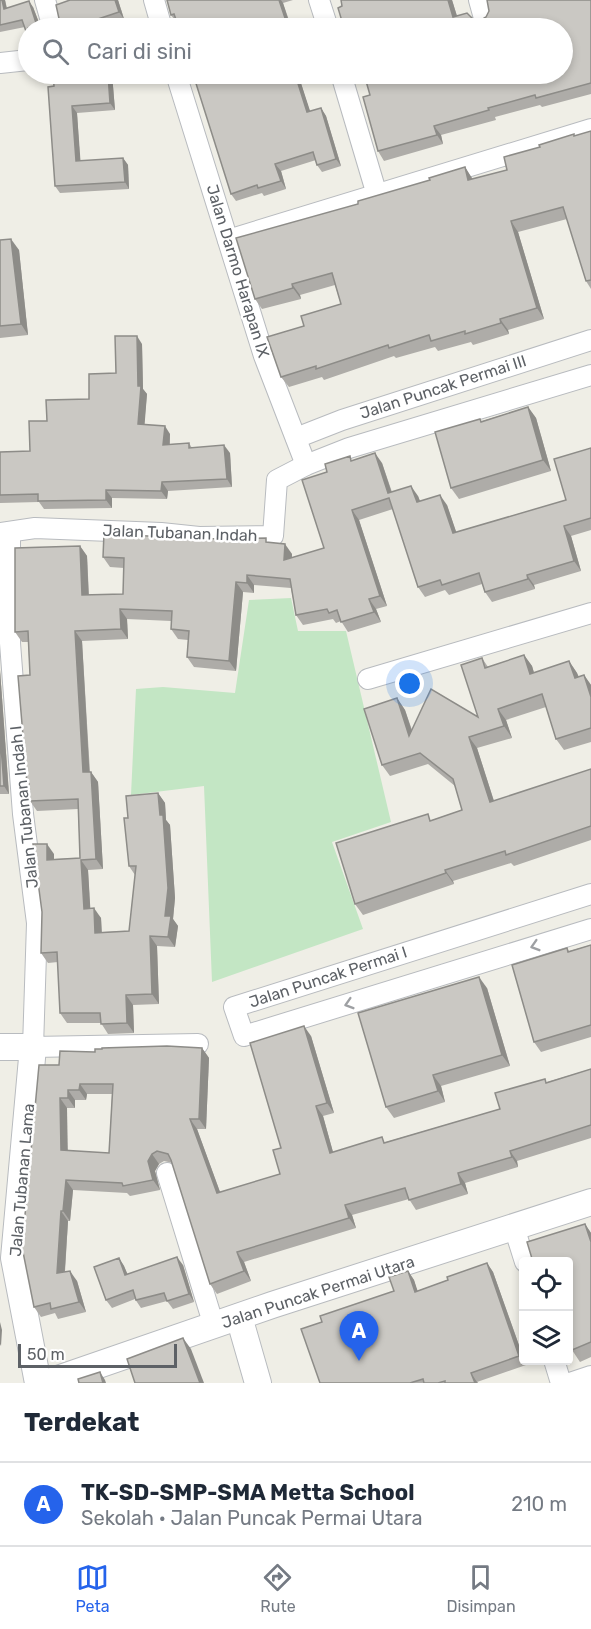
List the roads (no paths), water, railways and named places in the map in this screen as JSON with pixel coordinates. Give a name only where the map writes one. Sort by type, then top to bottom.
[{"type":"street","points":[[45,0],[50,18]]},
{"type":"street","points":[[154,0],[159,18]]},
{"type":"street","points":[[319,0],[325,18]]},
{"type":"street","points":[[0,63],[18,61]]},
{"type":"street","name":"Jalan Darmo Harapan IX","points":[[179,84],[264,356],[306,465]]},
{"type":"street","points":[[344,84],[377,195]]},
{"type":"street","points":[[228,240],[591,129]]},
{"type":"street","name":"Jalan Puncak Permai III","points":[[296,438],[342,420],[591,340]]},
{"type":"street","name":"Jalan Puncak Permai III","points":[[306,465],[349,448],[591,375]]},
{"type":"street","name":"Jalan Tubanan Indah","points":[[5,532],[35,528],[161,533],[199,537],[273,536],[277,480],[306,465]]},
{"type":"street","name":"Jalan Tubanan Indah I","points":[[5,532],[22,814],[37,923],[33,1047]]},
{"type":"street","points":[[368,679],[591,613]]},
{"type":"street","name":"Jalan Puncak Permai I","points":[[591,894],[234,1007],[244,1036],[591,929]]},
{"type":"street","points":[[444,940],[454,971]]},
{"type":"street","points":[[0,1047],[198,1044]]},
{"type":"street","name":"Jalan Tubanan Lama","points":[[33,1047],[14,1258],[38,1383]]},
{"type":"street","points":[[167,1173],[214,1326]]},
{"type":"street","name":"Jalan Puncak Permai Utara","points":[[46,1383],[239,1317],[591,1202]]},
{"type":"street","points":[[514,1227],[523,1257]]},
{"type":"street","points":[[239,1317],[258,1383]]},
{"type":"street","points":[[556,1365],[561,1383]]},
{"type":"street","points":[[570,1383],[591,1376]]},
{"type":"place","name":"TK-SD-SMP-SMA Metta School","points":[[359,1361]]}]
